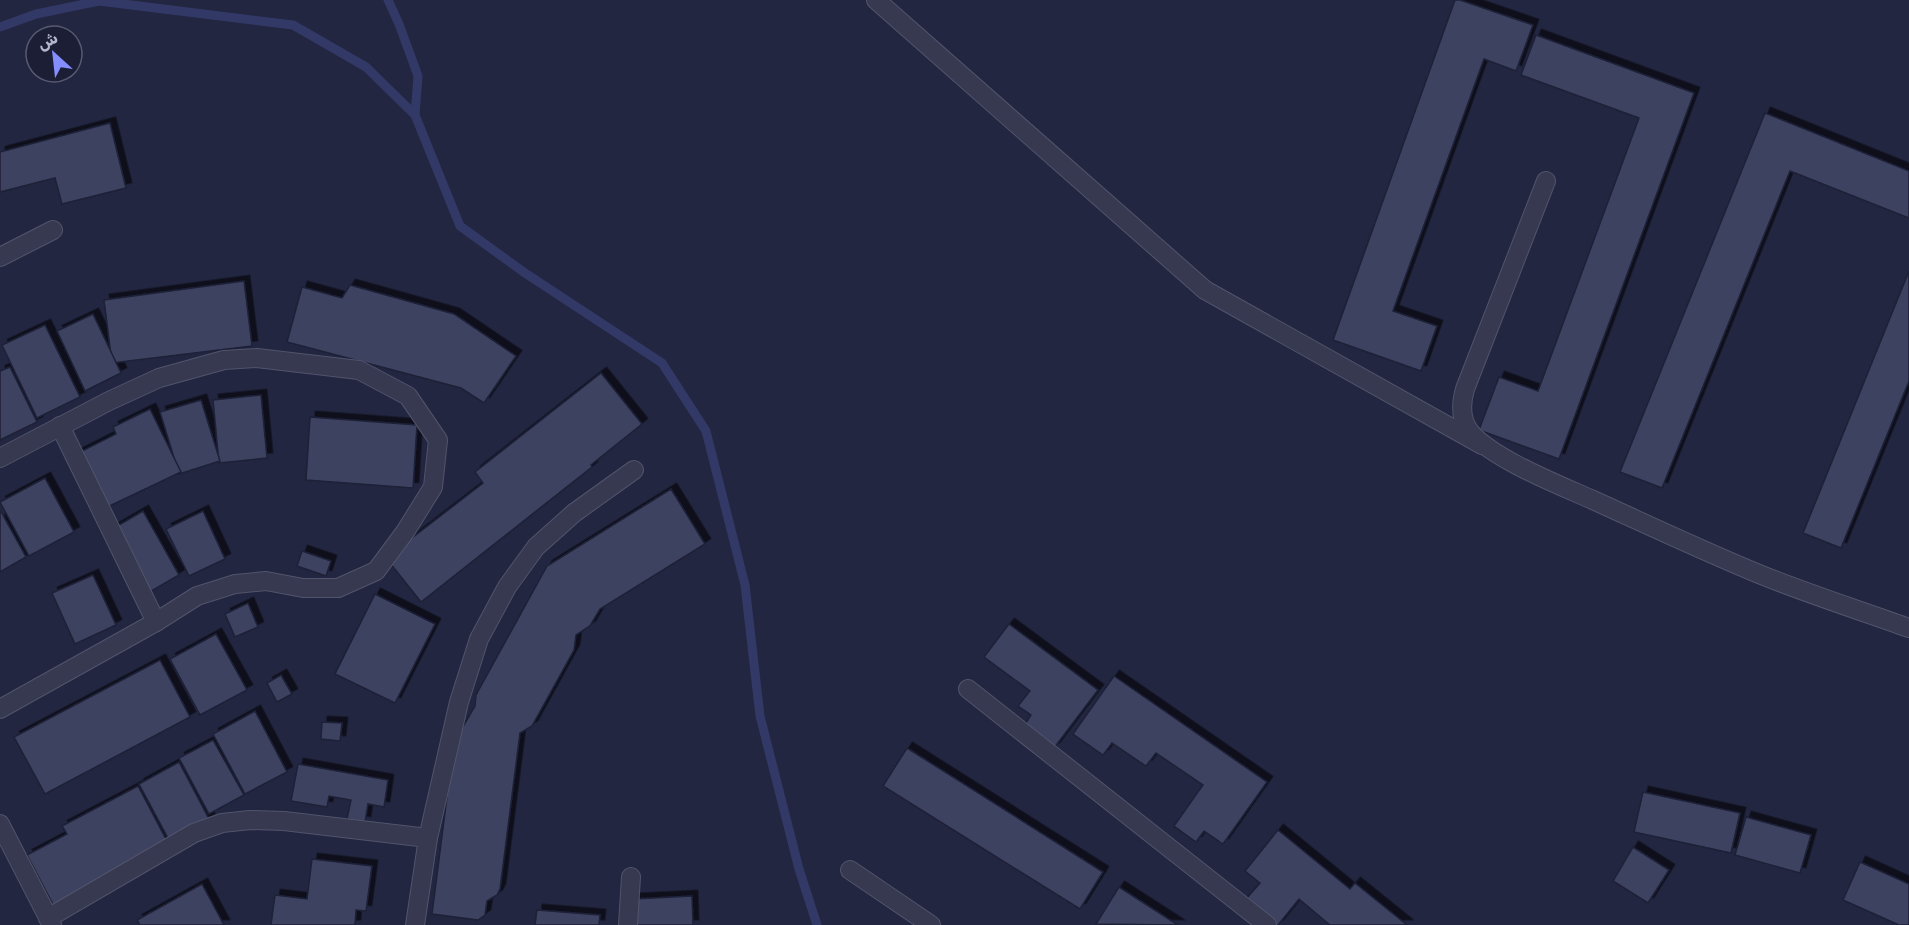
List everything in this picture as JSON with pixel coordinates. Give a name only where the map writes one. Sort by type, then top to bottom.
[{"type":"street","points":[[876,0],[1205,290],[1507,459],[1566,488],[1760,575],[1909,628]]},
{"type":"street","points":[[1482,445],[1468,430],[1461,404],[1546,181]]},
{"type":"street","points":[[0,257],[53,230]]},
{"type":"street","points":[[0,458],[109,401],[159,378],[224,360],[257,358],[359,370],[408,396],[438,440],[433,487],[405,532],[376,571],[338,588],[303,588],[266,581],[235,584],[197,596],[156,622],[0,709]]},
{"type":"street","points":[[60,426],[156,622]]},
{"type":"street","points":[[415,925],[428,838],[459,702],[479,639],[507,587],[536,547],[574,513],[634,470]]},
{"type":"street","points":[[968,689],[1267,925]]},
{"type":"street","points":[[0,824],[50,922],[194,833],[222,823],[250,820],[284,821],[428,838]]},
{"type":"street","points":[[850,870],[931,925]]},
{"type":"street","points":[[628,925],[631,877]]},
{"type":"building","points":[[1455,0],[1533,25],[1516,71],[1484,59],[1393,311],[1437,326],[1421,371],[1333,340]]},
{"type":"building","points":[[1536,35],[1694,93],[1559,459],[1479,430],[1499,377],[1538,391],[1639,118],[1521,75]]},
{"type":"building","points":[[1765,113],[1909,171],[1909,218],[1790,171],[1662,488],[1620,472]]},
{"type":"building","points":[[110,123],[126,188],[62,204],[55,178],[0,192],[0,152]]},
{"type":"building","points":[[1909,271],[1909,381],[1841,548],[1803,533]]},
{"type":"building","points":[[244,281],[252,346],[112,363],[104,300]]},
{"type":"building","points":[[350,285],[454,314],[516,356],[484,403],[461,388],[287,342],[302,287],[342,298]]},
{"type":"building","points":[[93,314],[121,373],[85,391],[57,331]]},
{"type":"building","points":[[45,325],[80,397],[37,418],[2,345]]},
{"type":"building","points":[[10,367],[37,422],[0,440],[0,371]]},
{"type":"building","points":[[601,373],[642,424],[591,465],[592,467],[421,602],[386,558],[483,483],[475,472]]},
{"type":"building","points":[[261,395],[267,458],[219,463],[213,400]]},
{"type":"building","points":[[201,400],[220,461],[179,474],[160,412]]},
{"type":"building","points":[[150,409],[181,472],[99,511],[72,456],[116,434],[113,427]]},
{"type":"building","points":[[310,417],[417,425],[413,488],[306,480]]},
{"type":"building","points":[[45,478],[74,532],[29,556],[0,502]]},
{"type":"building","points":[[671,489],[705,544],[600,609],[590,626],[576,635],[574,650],[532,726],[520,733],[500,889],[497,895],[487,901],[485,915],[478,920],[432,914],[454,742],[475,706],[476,695],[547,566]]},
{"type":"building","points":[[0,510],[26,557],[0,572]]},
{"type":"building","points":[[143,511],[179,575],[148,593],[112,529]]},
{"type":"building","points":[[203,511],[225,559],[189,576],[166,529]]},
{"type":"building","points":[[302,551],[331,561],[326,576],[297,566]]},
{"type":"building","points":[[93,575],[116,625],[75,644],[52,593]]},
{"type":"building","points":[[375,594],[435,624],[395,703],[335,674]]},
{"type":"building","points":[[248,603],[258,627],[235,637],[225,614]]},
{"type":"building","points":[[1009,624],[1098,690],[1054,748],[1024,726],[1031,715],[1018,706],[1030,691],[984,657]]},
{"type":"building","points":[[216,634],[247,690],[200,715],[170,659]]},
{"type":"building","points":[[160,660],[190,717],[45,794],[14,737]]},
{"type":"building","points":[[281,675],[292,694],[277,702],[267,683]]},
{"type":"building","points":[[1114,676],[1267,782],[1223,844],[1204,831],[1196,842],[1174,826],[1203,785],[1156,753],[1146,766],[1112,743],[1103,755],[1073,734]]},
{"type":"building","points":[[255,711],[287,772],[245,794],[213,734]]},
{"type":"building","points":[[322,722],[342,723],[340,741],[321,739]]},
{"type":"building","points":[[213,740],[244,795],[209,814],[179,758]]},
{"type":"building","points":[[907,748],[1103,872],[1080,909],[883,786]]},
{"type":"building","points":[[179,762],[209,819],[169,840],[139,784]]},
{"type":"building","points":[[298,764],[388,780],[384,807],[368,804],[365,822],[347,819],[351,800],[329,796],[327,807],[291,801]]},
{"type":"building","points":[[138,786],[168,843],[57,912],[27,855],[67,834],[62,826]]},
{"type":"building","points":[[1643,792],[1740,813],[1731,853],[1634,832]]},
{"type":"building","points":[[1746,817],[1811,835],[1800,873],[1735,855]]},
{"type":"building","points":[[1278,830],[1350,889],[1355,883],[1407,925],[1330,925],[1299,899],[1278,925],[1261,925],[1239,907],[1260,883],[1245,871]]},
{"type":"building","points":[[1633,847],[1669,870],[1648,903],[1613,881]]},
{"type":"building","points":[[312,859],[372,866],[366,911],[356,910],[355,925],[271,925],[275,895],[307,899]]},
{"type":"building","points":[[1860,862],[1909,884],[1909,925],[1899,925],[1843,900]]},
{"type":"building","points":[[202,884],[224,925],[140,925],[137,920]]},
{"type":"building","points":[[1119,887],[1178,925],[1096,924]]},
{"type":"building","points":[[692,896],[693,925],[636,925],[634,899]]},
{"type":"building","points":[[537,910],[600,915],[599,925],[535,925]]},
{"type":"waterway","points":[[388,0],[418,76],[415,115],[460,226],[525,273],[662,363],[706,431],[745,585],[760,716],[799,869],[817,925]]},
{"type":"waterway","points":[[0,27],[36,14],[99,1],[293,25],[366,67],[415,115]]}]
